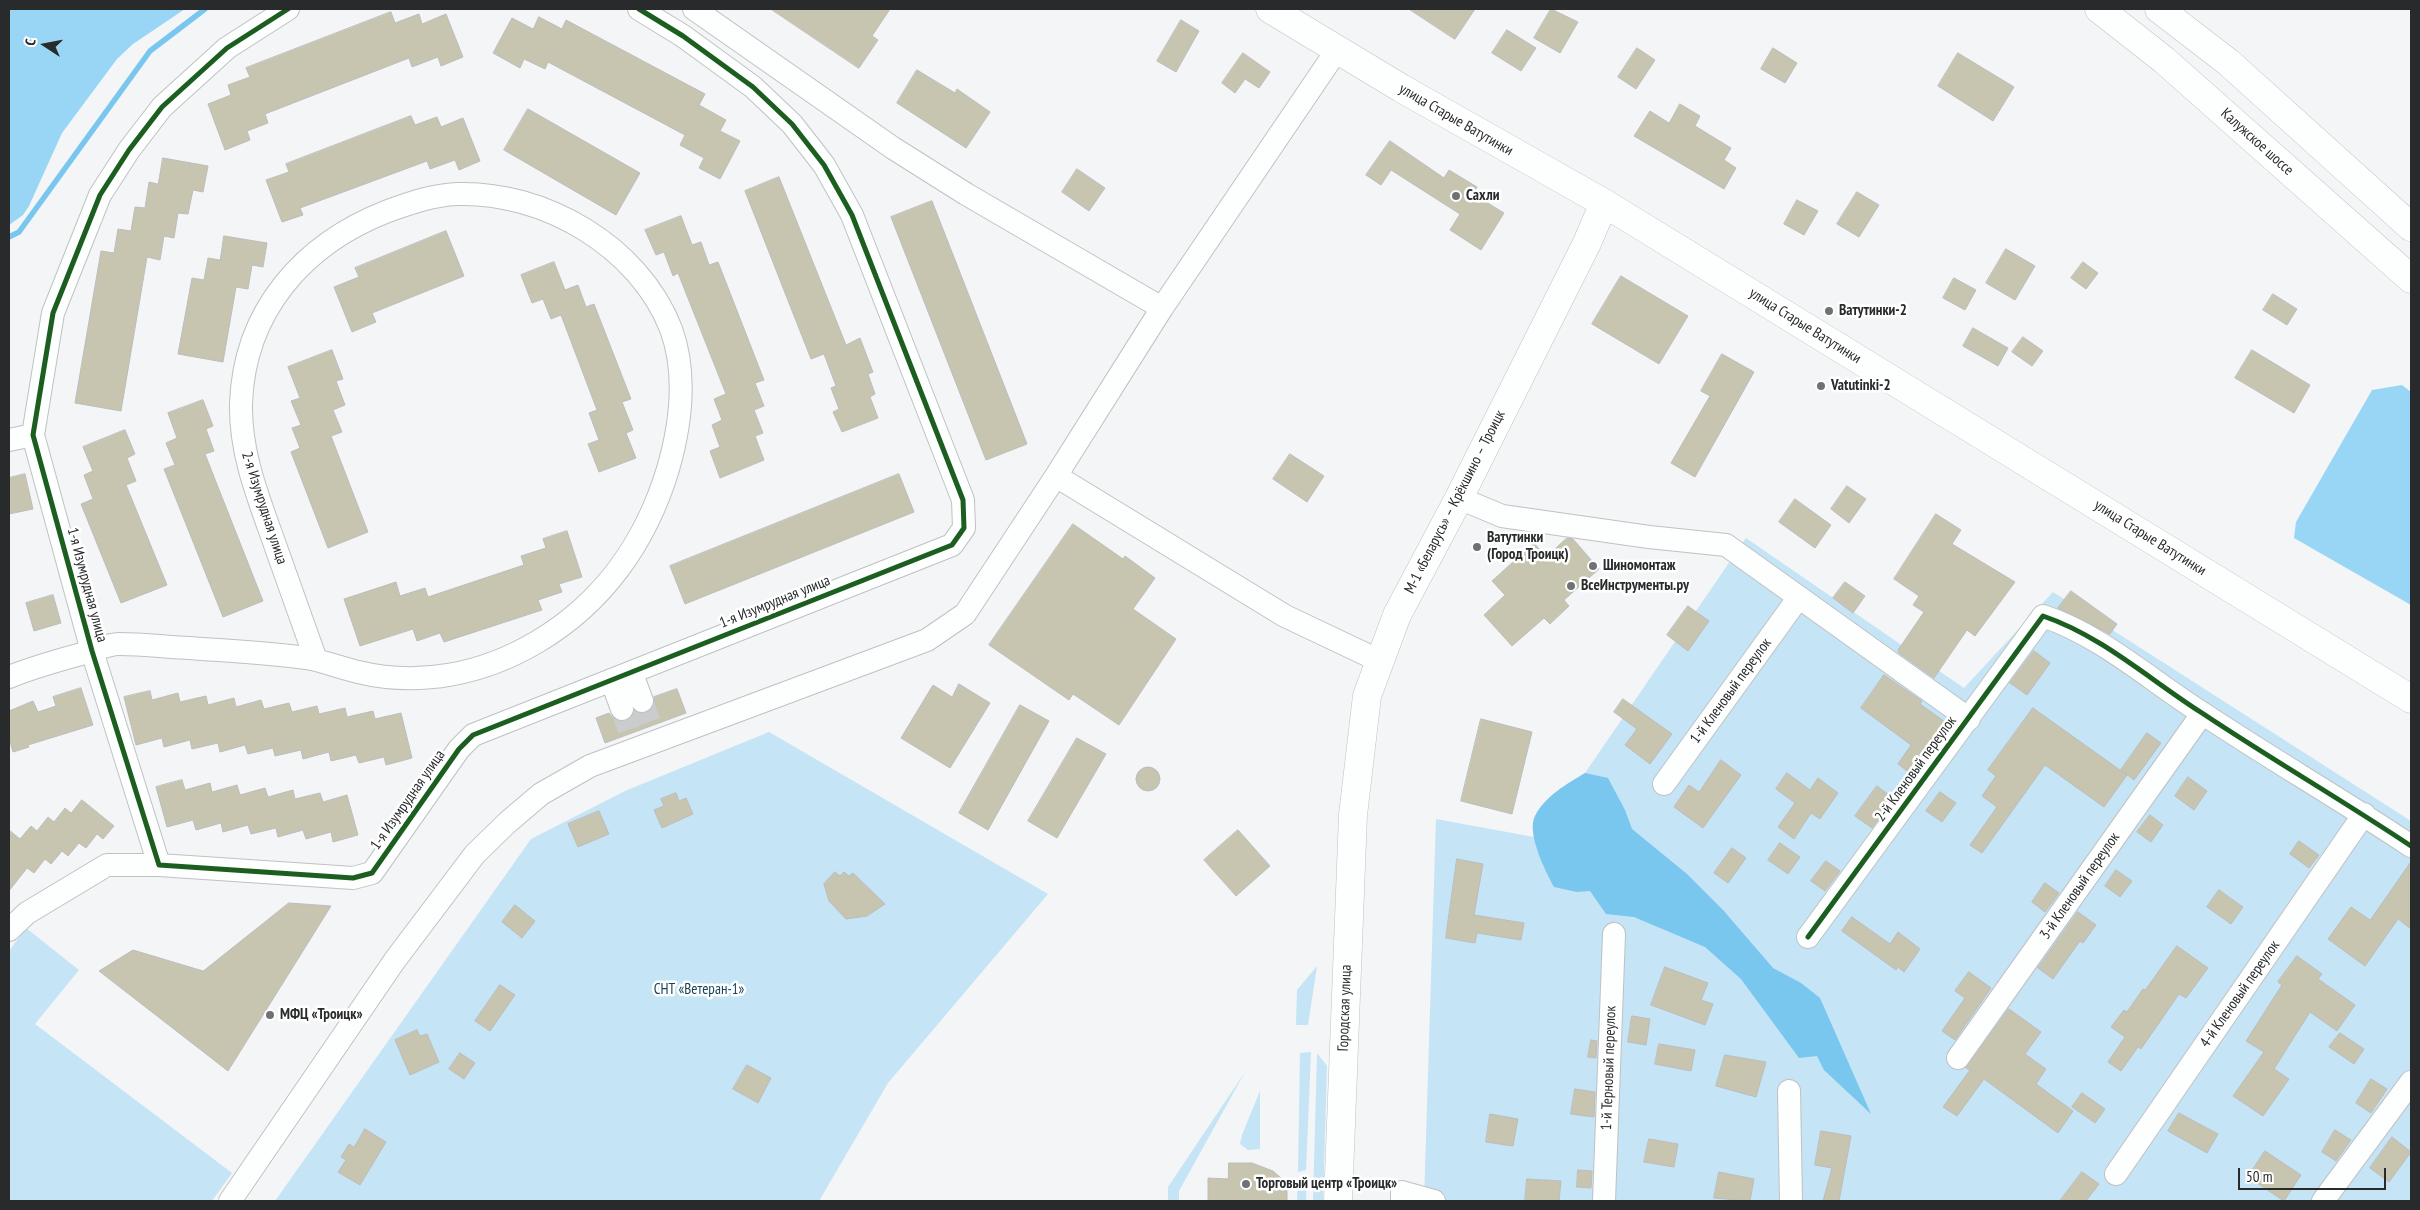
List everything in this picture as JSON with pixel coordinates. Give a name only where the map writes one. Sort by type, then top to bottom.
[{"type":"main road","name":"улица Старые Ватутинки","points":[[1270,9],[1604,203],[2411,699]]},
{"type":"main road","name":"Калужское шоссе","points":[[2098,9],[2164,60],[2411,279]]},
{"type":"main road","points":[[2159,9],[2228,62],[2411,227]]},
{"type":"main road","name":"М-1 «Беларусь» – Крёкшино – Троицк","points":[[1353,815],[1367,696],[1397,615],[1459,498],[1587,244],[1604,203]]},
{"type":"main road","name":"Городская улица","points":[[1338,1201],[1353,815]]},
{"type":"street","name":"1-я Изумрудная улица","points":[[288,9],[227,48],[162,107],[129,150],[100,195],[54,313],[33,435],[92,651],[159,865],[353,878],[372,873],[459,749],[473,736],[952,545],[964,528],[963,500],[960,491],[852,215],[824,165],[792,124],[753,87],[683,36],[639,9]]},
{"type":"street","points":[[694,9],[893,148],[966,194],[1162,308]]},
{"type":"street","points":[[230,1201],[395,960],[475,854],[541,794],[643,738],[927,640],[965,614],[1056,476],[1162,308],[1338,50]]},
{"type":"street","name":"2-я Изумрудная улица","points":[[9,677],[37,666],[114,643],[280,654],[316,660],[359,672],[397,678],[463,673],[500,662],[538,642],[572,618],[612,580],[637,545],[659,500],[671,458],[681,409],[679,360],[670,328],[654,297],[629,264],[567,219],[528,204],[491,197],[456,194],[414,201],[370,218],[334,236],[295,272],[268,306],[253,338],[245,368],[241,405],[242,433],[246,459],[256,492],[316,660]]},
{"type":"street","points":[[9,440],[33,435]]},
{"type":"street","points":[[1056,476],[1284,616],[1380,662]]},
{"type":"street","points":[[1459,498],[1502,516],[1648,537],[1726,545],[1969,719]]},
{"type":"street","name":"1-й Кленовый переулок","points":[[1664,784],[1799,597]]},
{"type":"street","name":"2-й Кленовый переулок","points":[[1808,937],[2043,616],[2067,624],[2108,649],[2202,714]]},
{"type":"street","points":[[622,678],[632,705]]},
{"type":"street","points":[[2202,714],[2364,814],[2411,846]]},
{"type":"street","name":"3-й Кленовый переулок","points":[[1958,1058],[2202,714]]},
{"type":"street","name":"4-й Кленовый переулок","points":[[2116,1174],[2364,814]]},
{"type":"street","points":[[9,930],[27,913],[107,865],[159,865]]},
{"type":"street","name":"1-й Терновый переулок","points":[[1604,1201],[1614,934]]},
{"type":"street","points":[[2323,1201],[2411,1082]]},
{"type":"street","points":[[1789,1091],[1791,1201]]},
{"type":"street","points":[[1402,1197],[1434,1201]]},
{"type":"green space","points":[[1746,538],[1964,688],[2053,592],[2411,821],[2411,1201],[1424,1201],[1436,819],[1534,837],[1585,773]]},
{"type":"green space","name":"СНТ «Ветеран-1»","points":[[769,732],[1048,894],[888,1083],[819,1201],[275,1201],[531,839],[625,791]]},
{"type":"green space","points":[[26,928],[79,970],[35,1024],[232,1173],[212,1201],[9,1201],[9,951]]},
{"type":"green space","points":[[1317,966],[1308,1025],[1296,1025],[1297,990]]},
{"type":"green space","points":[[1311,1052],[1306,1170],[1298,1172],[1300,1053]]},
{"type":"green space","points":[[1317,1053],[1327,1066],[1323,1201],[1313,1201]]},
{"type":"green space","points":[[1245,1072],[1179,1191],[1179,1201],[1168,1201],[1168,1187]]},
{"type":"green space","points":[[1260,1091],[1260,1149],[1248,1150],[1240,1144]]},
{"type":"green space","points":[[1307,1178],[1306,1201],[1297,1201],[1298,1180]]},
{"type":"shaded area","points":[[9,9],[185,9],[133,44],[117,59],[62,133],[29,206],[23,215],[9,225]]},
{"type":"shaded area","points":[[2402,385],[2411,392],[2411,605],[2294,538],[2296,522],[2372,390]]},
{"type":"shaded area","points":[[1585,773],[1608,778],[1625,810],[1632,829],[1687,874],[1723,910],[1773,968],[1801,983],[1820,998],[1871,1114],[1824,1070],[1817,1056],[1799,1058],[1741,979],[1705,947],[1634,917],[1606,914],[1590,891],[1577,892],[1554,887],[1538,852],[1533,832],[1533,823],[1544,802],[1564,786]]},
{"type":"building","points":[[771,9],[890,9],[872,36],[878,40],[859,68]]},
{"type":"building","points":[[1409,9],[1475,9],[1455,39]]},
{"type":"building","points":[[1551,9],[1578,22],[1560,53],[1534,38]]},
{"type":"building","points":[[391,12],[395,23],[419,14],[422,24],[446,14],[463,57],[441,66],[438,57],[412,67],[409,58],[265,114],[268,123],[247,131],[250,140],[225,150],[208,104],[231,95],[228,85],[250,77],[246,68]]},
{"type":"building","points":[[539,17],[562,29],[566,20],[705,94],[699,105],[726,120],[720,131],[740,141],[720,179],[699,168],[704,158],[680,145],[685,135],[548,62],[545,69],[524,59],[520,68],[493,53],[512,18],[533,29]]},
{"type":"building","points":[[1181,20],[1199,31],[1176,72],[1157,61]]},
{"type":"building","points":[[1507,30],[1536,48],[1521,71],[1492,53]]},
{"type":"building","points":[[1637,48],[1655,60],[1636,89],[1618,77]]},
{"type":"building","points":[[1773,48],[1797,63],[1785,83],[1761,69]]},
{"type":"building","points":[[1243,53],[1270,72],[1259,88],[1245,79],[1235,93],[1222,83]]},
{"type":"building","points":[[1958,53],[2014,87],[1993,121],[1938,86]]},
{"type":"building","points":[[917,70],[955,93],[957,89],[990,112],[966,148],[897,103]]},
{"type":"building","points":[[1680,104],[1700,116],[1695,126],[1731,148],[1724,160],[1736,168],[1724,189],[1634,136],[1650,111],[1669,123]]},
{"type":"building","points":[[528,109],[640,173],[616,215],[504,150]]},
{"type":"building","points":[[411,116],[415,125],[437,117],[441,127],[463,118],[480,161],[459,170],[455,160],[430,169],[427,161],[300,208],[303,215],[282,222],[266,180],[289,172],[286,164]]},
{"type":"building","points":[[1390,141],[1444,178],[1449,170],[1477,187],[1473,194],[1504,213],[1481,250],[1450,230],[1460,214],[1391,170],[1381,185],[1366,175]]},
{"type":"building","points":[[163,158],[208,166],[203,192],[193,190],[188,214],[178,213],[174,238],[164,236],[160,260],[147,257],[121,411],[75,403],[101,251],[114,253],[118,229],[131,231],[135,207],[145,208],[149,182],[158,184]]},
{"type":"building","points":[[1077,169],[1105,188],[1089,211],[1062,192]]},
{"type":"building","points":[[779,177],[846,345],[860,338],[873,372],[868,374],[875,394],[870,397],[878,418],[842,432],[833,412],[839,409],[831,388],[836,386],[824,354],[811,359],[745,191]]},
{"type":"building","points":[[1857,192],[1879,205],[1859,237],[1837,224]]},
{"type":"building","points":[[1797,200],[1818,211],[1804,235],[1784,224]]},
{"type":"building","points":[[932,201],[1027,444],[986,460],[891,217]]},
{"type":"building","points":[[681,216],[692,245],[701,242],[709,265],[718,262],[764,380],[755,383],[764,406],[754,410],[763,433],[755,436],[764,460],[720,478],[710,451],[720,447],[712,425],[722,420],[714,399],[726,394],[678,273],[673,276],[664,252],[656,255],[645,230]]},
{"type":"building","points":[[446,231],[464,276],[372,313],[376,322],[352,332],[334,287],[359,277],[355,268]]},
{"type":"building","points":[[224,236],[267,243],[263,267],[252,265],[248,289],[236,287],[223,362],[178,354],[192,278],[204,280],[208,258],[220,260]]},
{"type":"building","points":[[2006,249],[2035,266],[2015,300],[1986,283]]},
{"type":"building","points":[[554,262],[565,290],[578,285],[586,307],[594,304],[631,399],[622,402],[633,430],[626,433],[636,458],[599,472],[588,444],[599,440],[589,413],[597,410],[561,315],[551,319],[543,299],[532,303],[521,275]]},
{"type":"building","points":[[2083,262],[2098,273],[2086,289],[2071,278]]},
{"type":"building","points":[[1621,276],[1688,316],[1659,364],[1592,324]]},
{"type":"building","points":[[1954,278],[1976,290],[1965,310],[1943,298]]},
{"type":"building","points":[[2273,294],[2297,309],[2287,325],[2263,310]]},
{"type":"building","points":[[1973,328],[2008,348],[1998,366],[1963,346]]},
{"type":"building","points":[[2023,337],[2043,351],[2032,366],[2012,352]]},
{"type":"building","points":[[332,350],[343,379],[336,381],[345,405],[333,410],[342,432],[331,436],[368,532],[328,548],[291,452],[300,448],[292,428],[301,425],[291,401],[300,398],[288,367]]},
{"type":"building","points":[[2252,350],[2310,385],[2294,413],[2235,378]]},
{"type":"building","points":[[1722,354],[1754,372],[1695,477],[1671,463],[1710,396],[1701,391]]},
{"type":"building","points":[[203,400],[213,426],[206,429],[214,451],[205,454],[263,601],[223,617],[164,469],[175,465],[166,443],[177,438],[168,413]]},
{"type":"building","points":[[125,430],[135,454],[127,458],[136,481],[126,485],[167,585],[121,603],[81,504],[93,499],[84,475],[93,471],[83,447]]},
{"type":"building","points":[[1290,454],[1324,476],[1307,502],[1273,479]]},
{"type":"building","points":[[25,474],[33,509],[9,514],[9,478]]},
{"type":"building","points":[[899,474],[914,512],[685,604],[670,566]]},
{"type":"building","points":[[1847,486],[1866,499],[1849,523],[1831,509]]},
{"type":"building","points":[[1795,499],[1831,525],[1815,548],[1779,522]]},
{"type":"building","points":[[1936,514],[1961,530],[1952,544],[2015,582],[1975,636],[1967,630],[1934,678],[1899,653],[1898,650],[1924,612],[1913,605],[1919,596],[1894,579]]},
{"type":"building","points":[[1073,524],[1123,559],[1125,556],[1155,578],[1133,609],[1176,639],[1119,725],[1073,694],[1069,700],[989,645]]},
{"type":"building","points":[[567,531],[582,577],[559,584],[562,592],[538,600],[542,610],[444,642],[440,633],[417,641],[413,629],[360,646],[344,599],[396,582],[400,596],[425,588],[428,597],[524,565],[521,556],[546,548],[543,539]]},
{"type":"building","points":[[1567,538],[1573,539],[1599,569],[1564,600],[1569,606],[1550,624],[1544,618],[1512,646],[1484,615],[1505,595],[1492,581],[1534,543],[1546,557]]},
{"type":"building","points":[[1845,582],[1865,596],[1853,613],[1833,598]]},
{"type":"building","points":[[2071,591],[2117,624],[2110,634],[2058,608]]},
{"type":"building","points":[[53,595],[61,623],[34,631],[26,603]]},
{"type":"building","points":[[1688,606],[1709,621],[1688,651],[1667,635]]},
{"type":"building","points":[[2034,651],[2050,663],[2027,695],[2010,683]]},
{"type":"building","points":[[1884,675],[1922,701],[1920,704],[1948,724],[1911,774],[1898,764],[1911,745],[1861,708]]},
{"type":"building","points":[[959,684],[990,703],[950,768],[901,738],[933,685],[952,697]]},
{"type":"building","points":[[81,688],[93,725],[28,745],[29,747],[13,752],[9,738],[9,711],[33,701],[38,712],[56,706],[53,697]]},
{"type":"building","points":[[677,689],[686,713],[605,743],[596,718],[609,713],[614,719],[626,721],[635,712],[646,713],[652,710],[655,704],[654,697]]},
{"type":"building","points":[[150,691],[152,700],[178,693],[180,702],[206,696],[208,705],[234,698],[236,707],[261,700],[264,709],[289,703],[292,712],[317,706],[319,714],[345,708],[347,717],[373,711],[375,719],[401,713],[412,758],[386,765],[384,757],[359,763],[356,755],[331,761],[329,752],[303,759],[301,750],[275,756],[273,748],[248,754],[245,745],[220,752],[218,743],[192,749],[190,740],[164,747],[162,738],[136,745],[124,697]]},
{"type":"building","points":[[1623,699],[1672,734],[1650,764],[1625,745],[1637,729],[1614,712]]},
{"type":"building","points":[[1020,705],[1049,721],[988,830],[959,813]]},
{"type":"building","points":[[2033,708],[2127,775],[2104,807],[2045,765],[1982,853],[1970,845],[1997,807],[1982,796],[1996,776],[1988,770]]},
{"type":"building","points":[[1481,719],[1532,732],[1512,814],[1461,801]]},
{"type":"building","points":[[2147,733],[2161,743],[2134,780],[2121,770]]},
{"type":"building","points":[[1077,738],[1106,754],[1057,838],[1028,821]]},
{"type":"building","points":[[1721,760],[1741,775],[1703,828],[1674,807],[1689,785],[1699,792]]},
{"type":"building","points":[[1143,767],[1153,767],[1160,774],[1160,784],[1153,791],[1143,791],[1136,784],[1136,774]]},
{"type":"building","points":[[1787,773],[1810,790],[1818,778],[1838,793],[1820,819],[1811,813],[1794,839],[1778,827],[1795,803],[1776,789]]},
{"type":"building","points":[[2188,777],[2207,791],[2194,810],[2175,796]]},
{"type":"building","points":[[182,780],[185,790],[210,783],[212,792],[237,785],[240,795],[265,788],[268,797],[293,790],[295,799],[320,793],[323,802],[347,795],[358,835],[333,842],[331,832],[306,839],[303,830],[278,837],[276,828],[251,834],[248,825],[223,832],[221,823],[196,830],[193,820],[167,827],[156,787]]},
{"type":"building","points":[[1877,786],[1893,798],[1872,828],[1855,816]]},
{"type":"building","points":[[1940,792],[1956,803],[1942,822],[1926,811]]},
{"type":"building","points":[[676,793],[679,801],[686,798],[693,814],[662,828],[654,810],[664,806],[661,799]]},
{"type":"building","points":[[82,800],[114,826],[103,839],[97,834],[86,848],[79,843],[68,856],[62,851],[51,864],[45,859],[34,873],[27,868],[9,891],[9,830],[20,839],[31,826],[37,831],[48,817],[54,822],[65,808],[71,813]]},
{"type":"building","points":[[599,811],[609,834],[578,847],[568,824]]},
{"type":"building","points":[[2150,815],[2163,825],[2151,842],[2137,832]]},
{"type":"building","points":[[1238,830],[1270,866],[1236,896],[1204,860]]},
{"type":"building","points":[[2299,841],[2319,855],[2309,868],[2290,854]]},
{"type":"building","points":[[1780,843],[1800,857],[1788,874],[1768,860]]},
{"type":"building","points":[[1732,848],[1746,858],[1728,883],[1714,873]]},
{"type":"building","points":[[1457,859],[1483,864],[1474,915],[1524,923],[1521,940],[1477,933],[1475,943],[1446,938]]},
{"type":"building","points":[[1826,861],[1840,871],[1825,891],[1811,881]]},
{"type":"building","points":[[2411,862],[2411,929],[2398,919],[2365,966],[2328,939],[2351,907],[2370,920]]},
{"type":"building","points":[[2116,870],[2132,881],[2120,897],[2105,886]]},
{"type":"building","points":[[835,872],[840,876],[844,872],[849,876],[853,873],[885,904],[867,916],[846,919],[829,901],[824,884]]},
{"type":"building","points":[[2045,883],[2059,893],[2045,912],[2032,902]]},
{"type":"building","points":[[2219,890],[2243,907],[2231,924],[2207,907]]},
{"type":"building","points":[[289,903],[331,906],[228,1071],[99,971],[133,950],[203,971]]},
{"type":"building","points":[[515,905],[535,921],[522,938],[502,922]]},
{"type":"building","points":[[2078,912],[2096,925],[2083,943],[2080,941],[2053,979],[2038,968]]},
{"type":"building","points":[[1852,917],[1890,944],[1898,932],[1920,949],[1904,972],[1898,967],[1896,970],[1842,931]]},
{"type":"building","points":[[2177,946],[2208,968],[2186,998],[2179,994],[2141,1049],[2138,1047],[2121,1071],[2108,1062],[2125,1037],[2111,1027],[2124,1010],[2127,1012],[2143,989],[2145,990]]},
{"type":"building","points":[[2297,956],[2322,974],[2318,979],[2355,1005],[2337,1031],[2310,1012],[2274,1069],[2289,1079],[2263,1116],[2233,1096],[2264,1052],[2246,1041],[2282,985],[2278,982]]},
{"type":"building","points":[[1665,967],[1708,983],[1701,1000],[1713,1004],[1705,1025],[1651,1005]]},
{"type":"building","points":[[1969,972],[1991,988],[1955,1040],[1942,1031],[1965,998],[1955,991]]},
{"type":"building","points":[[500,985],[515,995],[490,1031],[475,1021]]},
{"type":"building","points":[[2009,1009],[2041,1032],[2025,1054],[2046,1069],[2036,1084],[2073,1111],[2058,1133],[1984,1079],[1957,1116],[1943,1107],[1970,1070],[1966,1068]]},
{"type":"building","points":[[1632,1016],[1650,1019],[1646,1045],[1628,1042]]},
{"type":"building","points":[[417,1030],[420,1036],[427,1034],[439,1062],[410,1075],[395,1040]]},
{"type":"building","points":[[2340,1033],[2364,1049],[2354,1064],[2329,1047]]},
{"type":"building","points":[[1591,1040],[1597,1041],[1596,1058],[1588,1057]]},
{"type":"building","points":[[1659,1044],[1695,1050],[1691,1071],[1655,1064]]},
{"type":"building","points":[[460,1053],[475,1063],[464,1079],[449,1069]]},
{"type":"building","points":[[1725,1055],[1766,1062],[1756,1097],[1716,1086]]},
{"type":"building","points":[[747,1065],[771,1078],[758,1103],[733,1089]]},
{"type":"building","points":[[2371,1079],[2387,1089],[2371,1113],[2356,1103]]},
{"type":"building","points":[[1575,1089],[1595,1092],[1594,1117],[1571,1114]]},
{"type":"building","points":[[2082,1093],[2105,1109],[2095,1123],[2072,1107]]},
{"type":"building","points":[[2179,1113],[2218,1134],[2207,1153],[2168,1131]]},
{"type":"building","points":[[1490,1114],[1518,1119],[1513,1146],[1486,1142]]},
{"type":"building","points":[[365,1129],[386,1142],[360,1185],[338,1172],[346,1160],[341,1157],[349,1144],[354,1147]]},
{"type":"building","points":[[2335,1130],[2351,1140],[2336,1161],[2322,1152]]},
{"type":"building","points":[[1821,1131],[1851,1136],[1839,1201],[1823,1201],[1832,1168],[1815,1165]]},
{"type":"building","points":[[2392,1137],[2411,1152],[2389,1182],[2370,1168]]},
{"type":"building","points":[[1649,1139],[1678,1144],[1674,1167],[1644,1162]]},
{"type":"building","points":[[2265,1151],[2301,1175],[2284,1201],[2248,1177]]},
{"type":"building","name":"Торговый центр «Троицк»","points":[[1229,1163],[1252,1163],[1273,1171],[1281,1178],[1287,1189],[1287,1201],[1208,1201],[1208,1178],[1228,1179]]},
{"type":"building","points":[[1578,1170],[1592,1171],[1591,1188],[1577,1187]]},
{"type":"building","points":[[1719,1172],[1754,1179],[1750,1201],[1714,1198]]},
{"type":"building","points":[[2082,1172],[2099,1184],[2086,1201],[2060,1201]]},
{"type":"building","points":[[1527,1179],[1561,1181],[1559,1201],[1525,1201]]},
{"type":"waterway","points":[[9,237],[19,232],[150,51],[205,9]]},
{"type":"tunnel","points":[[642,701],[651,726]]},
{"type":"tunnel","points":[[622,709],[630,734]]},
{"type":"cycle path","points":[[288,9],[227,48],[162,107],[129,150],[100,195],[53,313],[33,435],[92,651],[159,865],[353,878],[372,873],[459,749],[473,735],[952,545],[964,528],[963,500],[852,215],[824,165],[792,124],[753,87],[683,36],[639,9]]},
{"type":"cycle path","points":[[1808,937],[2043,616],[2065,625],[2106,647],[2228,730],[2411,846]]},
{"type":"place","name":"Сахли","points":[[1456,196]]},
{"type":"place","name":"Ватутинки-2","points":[[1829,311]]},
{"type":"place","name":"Vatutinki-2","points":[[1821,386]]},
{"type":"place","name":"Ватутинки (Город Троицк)","points":[[1477,547]]},
{"type":"place","name":"Шиномонтаж","points":[[1593,566]]},
{"type":"place","name":"ВсеИнструменты.ру","points":[[1571,586]]},
{"type":"place","name":"МФЦ «Троицк»","points":[[270,1015]]},
{"type":"place","name":"Торговый центр «Троицк»","points":[[1246,1184]]}]
